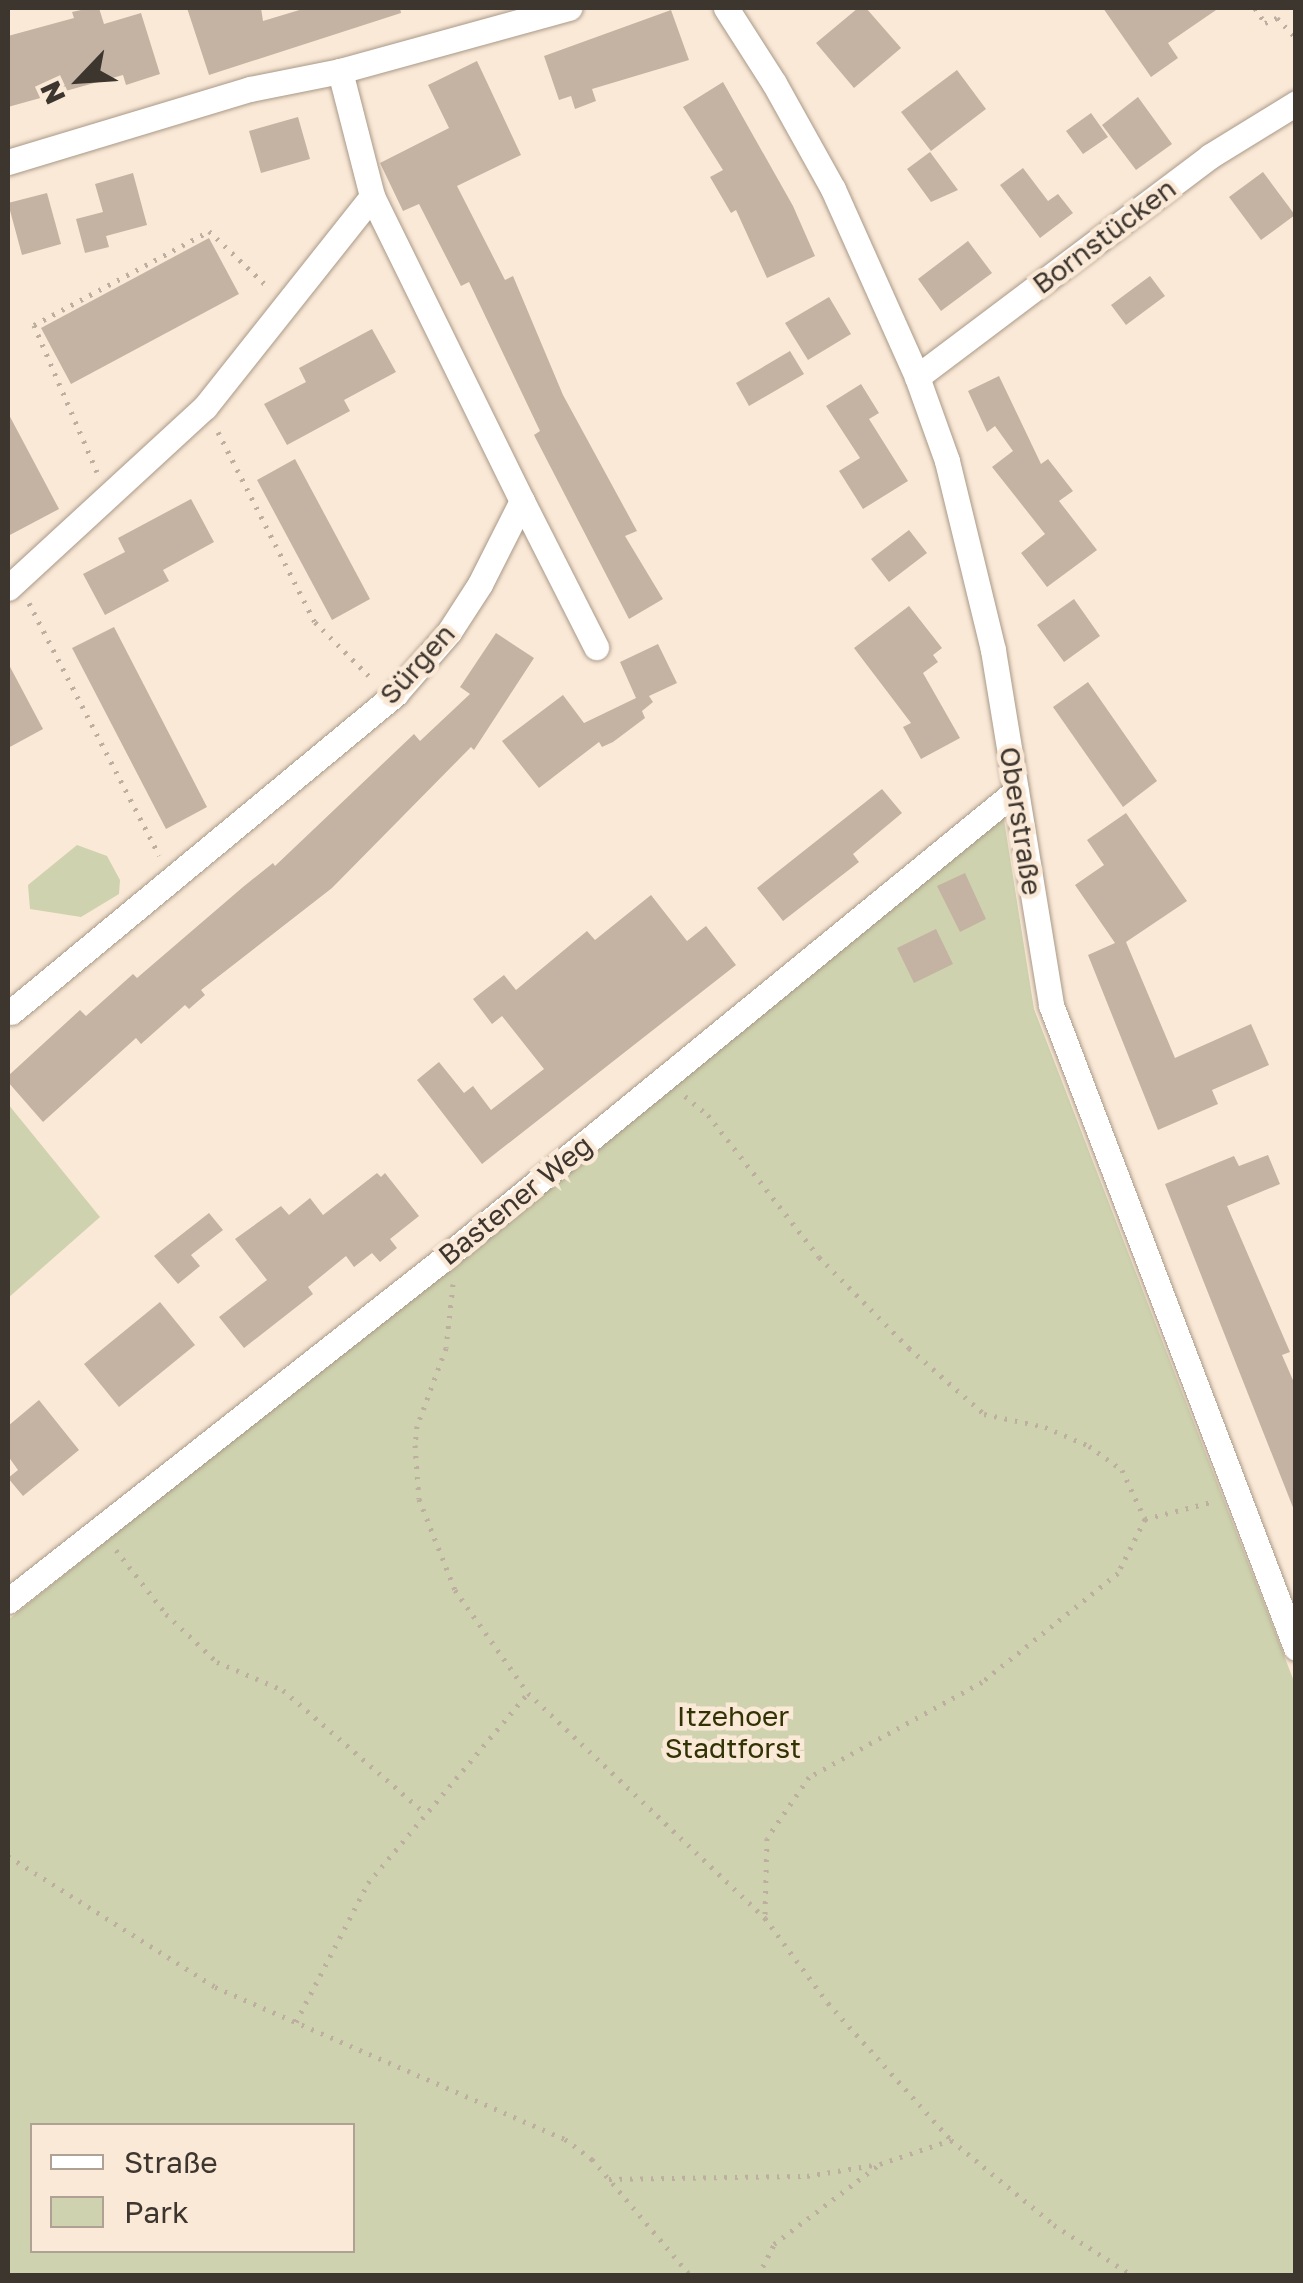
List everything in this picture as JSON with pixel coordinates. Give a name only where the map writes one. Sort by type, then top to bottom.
[{"type":"street","points":[[8,162],[250,89],[340,71],[569,8]]},
{"type":"street","name":"Oberstraße","points":[[726,8],[774,82],[833,189],[916,377],[947,461],[978,580],[1044,972],[1065,1050],[1296,1648]]},
{"type":"street","points":[[340,71],[372,196],[596,647]]},
{"type":"street","name":"Bornstücken","points":[[916,377],[1210,156],[1296,103]]},
{"type":"street","points":[[12,584],[206,407],[372,196]]},
{"type":"street","name":"Sürgen","points":[[11,1012],[390,698],[449,632],[480,584],[522,501]]},
{"type":"street","name":"Bastener Weg","points":[[8,1601],[442,1260],[1016,790]]},
{"type":"path","points":[[1255,8],[1265,23],[1277,18],[1284,8]]},
{"type":"path","points":[[1277,18],[1296,38]]},
{"type":"path","points":[[108,499],[34,325],[209,231],[288,305]]},
{"type":"path","points":[[206,407],[315,622],[390,698]]},
{"type":"path","points":[[12,584],[172,880]]},
{"type":"path","points":[[664,1078],[708,1115],[819,1256],[909,1348],[984,1414],[1060,1433],[1089,1446],[1122,1470],[1146,1519]]},
{"type":"path","points":[[442,1260],[452,1273],[455,1296],[446,1348],[417,1426],[419,1500],[454,1590],[528,1693],[765,1918],[828,2003],[951,2140],[1054,2224],[1132,2276]]},
{"type":"path","points":[[765,1918],[766,1838],[809,1777],[982,1682],[1118,1573],[1146,1519],[1238,1495]]},
{"type":"path","points":[[88,1536],[109,1542],[166,1614],[217,1662],[284,1690],[425,1813]]},
{"type":"path","points":[[296,2022],[368,1884],[528,1693]]},
{"type":"path","points":[[8,1856],[215,1987],[418,2079],[442,2082],[565,2139],[592,2159],[691,2276]]},
{"type":"path","points":[[609,2179],[808,2176],[880,2164],[951,2140]]},
{"type":"path","points":[[758,2276],[774,2244],[880,2164]]},
{"type":"green space","name":"Itzehoer Stadtforst","points":[[1002,807],[1034,1009],[1295,1684],[1295,2275],[8,2276],[8,1620],[318,1371]]},
{"type":"green space","points":[[77,845],[107,856],[120,880],[119,894],[81,917],[30,909],[28,885]]},
{"type":"green space","points":[[8,1104],[100,1217],[8,1298]]},
{"type":"building","points":[[99,8],[104,24],[141,13],[160,74],[126,85],[123,75],[8,107],[8,36],[74,18],[72,12]]},
{"type":"building","points":[[187,8],[261,8],[263,21],[306,8],[400,8],[401,13],[209,75]]},
{"type":"building","points":[[858,8],[866,8],[901,48],[854,88],[816,43]]},
{"type":"building","points":[[1103,8],[1219,8],[1168,43],[1178,58],[1151,77]]},
{"type":"building","points":[[671,10],[689,60],[592,89],[596,101],[575,109],[571,96],[559,100],[544,56]]},
{"type":"building","points":[[477,61],[521,155],[457,186],[505,280],[513,276],[563,395],[637,531],[625,536],[663,599],[629,619],[534,435],[540,431],[469,282],[461,286],[419,204],[403,211],[380,163],[449,128],[428,85]]},
{"type":"building","points":[[957,70],[986,109],[931,151],[901,112]]},
{"type":"building","points":[[723,82],[793,206],[815,256],[767,278],[736,210],[731,213],[710,177],[723,170],[683,107]]},
{"type":"building","points":[[1138,97],[1172,144],[1136,170],[1102,125]]},
{"type":"building","points":[[1091,113],[1108,137],[1083,154],[1066,131]]},
{"type":"building","points":[[298,117],[310,159],[261,173],[249,131]]},
{"type":"building","points":[[930,152],[958,190],[931,202],[907,169]]},
{"type":"building","points":[[1023,168],[1048,201],[1058,194],[1073,213],[1040,238],[1000,185]]},
{"type":"building","points":[[1263,172],[1295,215],[1261,240],[1229,197]]},
{"type":"building","points":[[133,173],[147,225],[106,236],[109,247],[85,253],[76,219],[103,212],[95,184]]},
{"type":"building","points":[[47,193],[61,244],[22,255],[8,203]]},
{"type":"building","points":[[209,238],[239,294],[71,384],[41,328]]},
{"type":"building","points":[[968,241],[992,273],[941,311],[918,279]]},
{"type":"building","points":[[1150,276],[1165,296],[1126,325],[1111,305]]},
{"type":"building","points":[[829,297],[851,334],[808,360],[785,323]]},
{"type":"building","points":[[372,329],[396,372],[344,400],[350,411],[287,445],[264,404],[306,382],[299,368]]},
{"type":"building","points":[[790,351],[804,374],[749,406],[736,383]]},
{"type":"building","points":[[999,376],[1041,464],[1048,459],[1073,491],[1059,501],[1097,550],[1047,587],[1021,553],[1045,534],[992,467],[1013,451],[995,426],[987,432],[968,391]]},
{"type":"building","points":[[861,384],[879,413],[869,419],[908,481],[863,509],[839,471],[860,458],[826,406]]},
{"type":"building","points":[[8,413],[59,509],[8,536]]},
{"type":"building","points":[[295,459],[370,599],[332,620],[257,480]]},
{"type":"building","points":[[191,499],[214,542],[163,570],[169,581],[105,615],[83,574],[125,552],[118,538]]},
{"type":"building","points":[[909,530],[927,553],[889,582],[871,559]]},
{"type":"building","points":[[1074,599],[1100,636],[1064,662],[1037,625]]},
{"type":"building","points":[[909,606],[942,648],[933,655],[938,662],[923,673],[960,738],[921,759],[903,727],[911,723],[854,648]]},
{"type":"building","points":[[114,627],[207,807],[166,829],[72,648]]},
{"type":"building","points":[[496,633],[534,658],[474,750],[471,747],[332,888],[201,990],[205,995],[189,1009],[185,1005],[141,1044],[136,1038],[43,1122],[8,1082],[8,1076],[80,1010],[86,1016],[133,974],[137,978],[243,887],[273,863],[275,866],[414,734],[420,741],[470,694],[460,687]]},
{"type":"building","points":[[658,644],[677,683],[649,696],[653,702],[642,711],[645,718],[613,742],[602,747],[599,742],[539,788],[502,741],[563,695],[584,723],[636,698],[620,662]]},
{"type":"building","points":[[8,663],[43,729],[8,748]]},
{"type":"building","points":[[1088,682],[1157,781],[1123,807],[1053,707]]},
{"type":"building","points":[[882,789],[902,813],[853,854],[859,862],[783,921],[757,888]]},
{"type":"building","points":[[1126,813],[1187,901],[1126,942],[1175,1058],[1251,1024],[1269,1065],[1212,1090],[1218,1104],[1158,1130],[1088,955],[1115,943],[1075,885],[1104,865],[1087,840]]},
{"type":"building","points":[[965,873],[986,919],[960,932],[937,886]]},
{"type":"building","points":[[651,895],[687,941],[706,926],[736,965],[482,1164],[417,1080],[439,1062],[464,1093],[473,1086],[491,1110],[544,1069],[502,1016],[492,1024],[473,999],[504,975],[516,990],[587,931],[595,940]]},
{"type":"building","points":[[936,929],[953,964],[914,983],[897,948]]},
{"type":"building","points":[[1268,1155],[1280,1184],[1227,1206],[1290,1352],[1282,1355],[1296,1387],[1294,1510],[1165,1184],[1234,1156],[1239,1166]]},
{"type":"building","points":[[377,1173],[381,1177],[385,1173],[419,1216],[390,1239],[397,1248],[380,1262],[372,1253],[354,1267],[346,1256],[308,1287],[313,1294],[244,1348],[219,1317],[267,1280],[235,1239],[281,1206],[289,1215],[310,1198],[323,1215]]},
{"type":"building","points":[[209,1213],[223,1230],[191,1255],[200,1266],[178,1284],[154,1256]]},
{"type":"building","points":[[160,1302],[195,1345],[119,1407],[84,1364]]},
{"type":"building","points":[[39,1400],[79,1450],[23,1496],[8,1478],[18,1470],[8,1456],[8,1426]]}]
